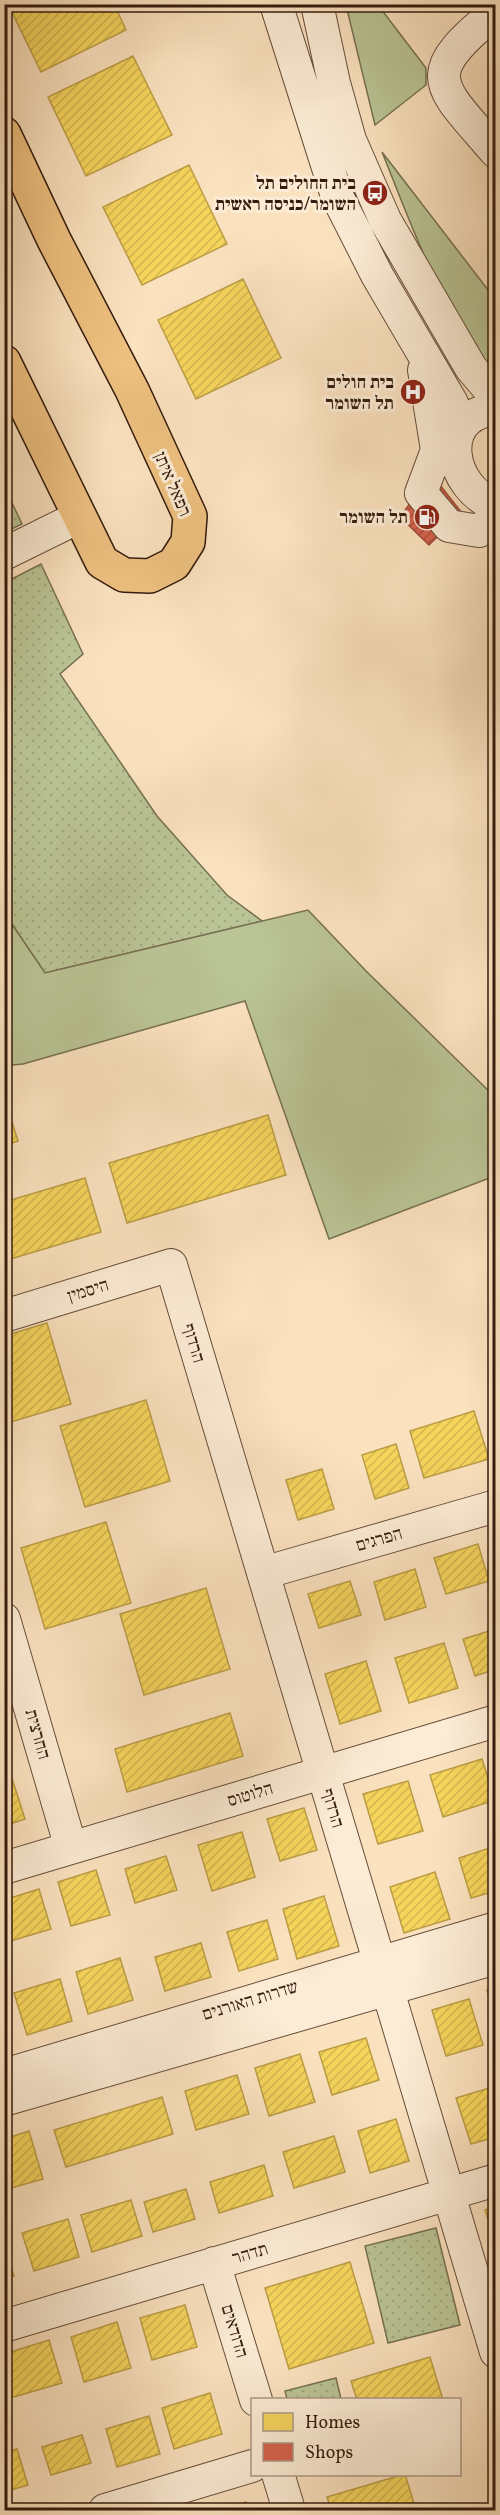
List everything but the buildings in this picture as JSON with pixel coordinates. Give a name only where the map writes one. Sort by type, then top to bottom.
[{"type":"main road","name":"רפאל איתן","points":[[4,134],[54,240],[132,390],[190,516],[188,542],[174,564],[150,576],[124,575],[102,562],[4,362]]},
{"type":"street","points":[[276,4],[337,196],[355,235],[452,403],[456,417],[456,439],[461,472],[467,484],[493,508],[479,531],[449,526],[421,493],[437,450],[424,368],[406,324]]},
{"type":"street","points":[[317,4],[333,83],[350,140],[385,220],[471,368],[495,397]]},
{"type":"street","points":[[495,12],[455,47],[446,61],[443,77],[451,99],[495,152]]},
{"type":"street","points":[[456,439],[459,427],[467,418],[479,411],[495,409]]},
{"type":"street","points":[[4,554],[79,517]]},
{"type":"street","name":"היסמין","points":[[4,1316],[171,1265]]},
{"type":"street","name":"הרדוף","points":[[171,1265],[495,2352]]},
{"type":"street","name":"הפרגים","points":[[263,1573],[495,1506]]},
{"type":"street","name":"החרצית","points":[[4,1619],[70,1848]]},
{"type":"street","name":"הלוטוס","points":[[4,1868],[495,1721]]},
{"type":"street","name":"שדרות האורנים","points":[[4,2100],[383,1975],[495,1928]]},
{"type":"street","name":"שדרות האורנים","points":[[4,2074],[383,1975],[495,1958]]},
{"type":"street","name":"תדהר","points":[[4,2325],[495,2180]]},
{"type":"street","name":"הדודאים","points":[[214,2263],[255,2398]]},
{"type":"street","points":[[105,2511],[251,2466]]},
{"type":"street","points":[[278,2476],[289,2511]]},
{"type":"green space","points":[[346,5],[378,5],[426,68],[426,85],[375,125]]},
{"type":"green space","points":[[382,152],[495,299],[495,372],[478,355],[462,330],[430,270]]},
{"type":"green space","points":[[4,486],[22,524],[5,532],[4,531]]},
{"type":"green space","points":[[41,564],[83,654],[60,674],[157,816],[227,895],[262,921],[45,973],[5,914],[4,583]]},
{"type":"green space","points":[[308,910],[366,971],[495,1097],[495,1176],[329,1239],[245,1001],[23,1064],[13,1065],[5,1061],[5,914],[45,973]]},
{"type":"green space","points":[[436,2228],[460,2325],[388,2343],[365,2246]]},
{"type":"green space","points":[[336,2378],[341,2398],[287,2398],[285,2391]]},
{"type":"place","name":"בית החולים תל השומר/כניסה ראשית","points":[[375,193]]},
{"type":"place","name":"בית חולים תל השומר","points":[[413,392]]},
{"type":"place","name":"תל השומר","points":[[427,517]]}]
